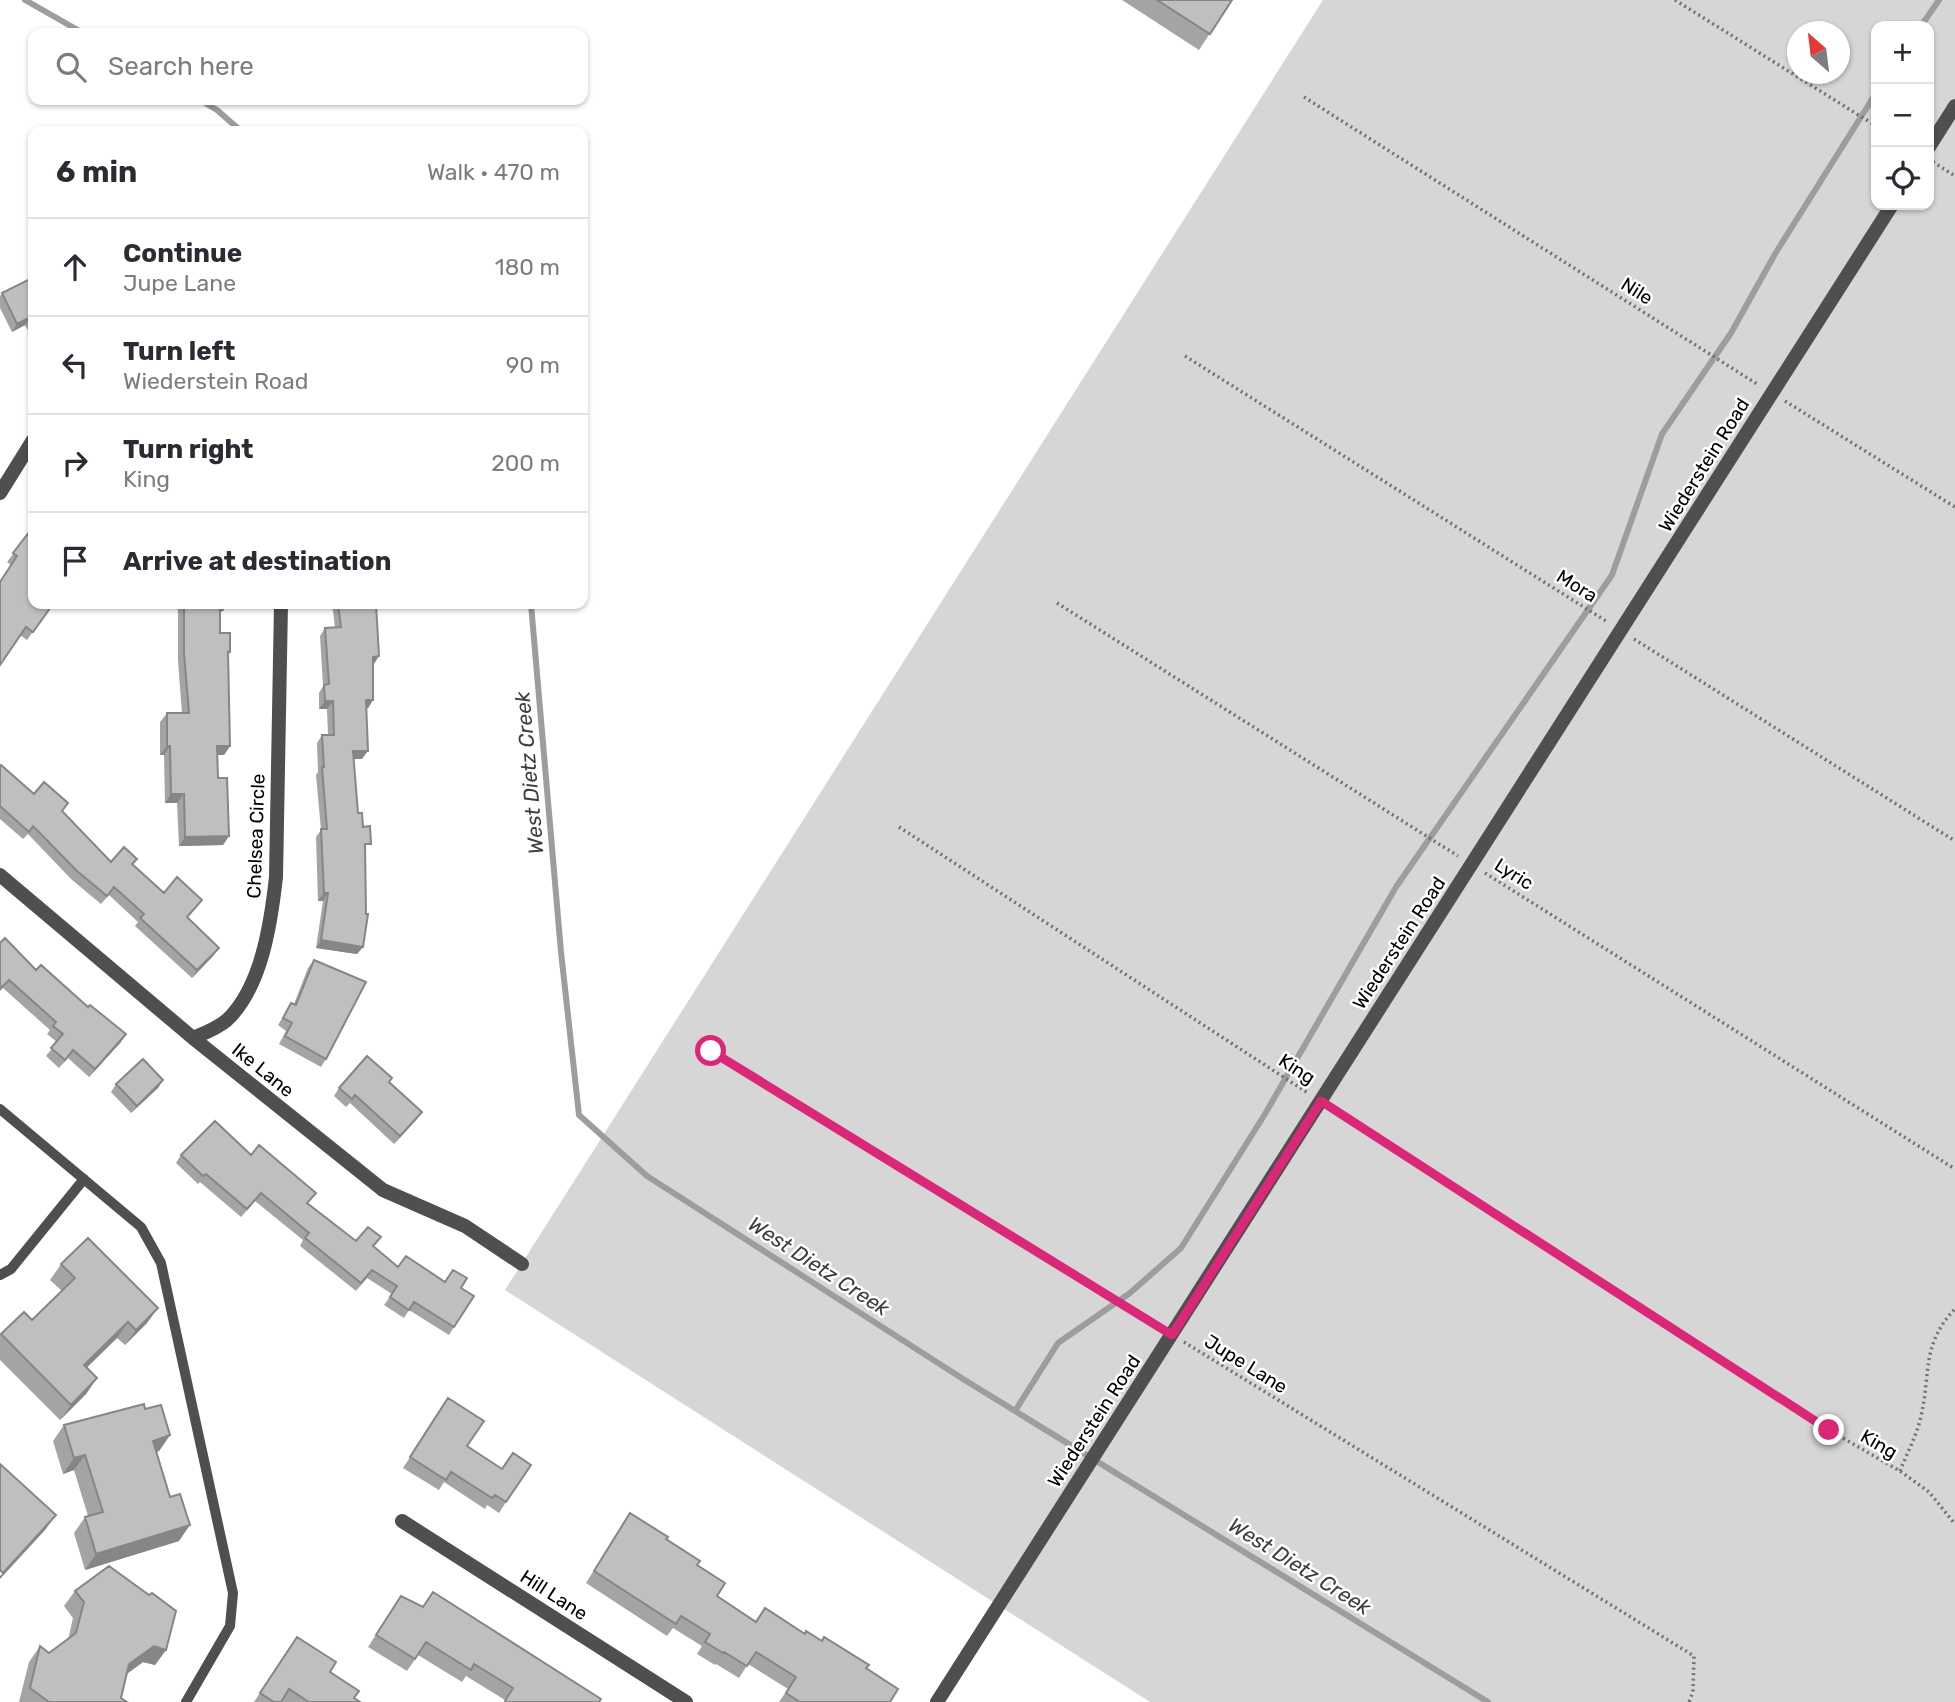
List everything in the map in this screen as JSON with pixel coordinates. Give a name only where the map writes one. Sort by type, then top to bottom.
[{"type":"street","points":[[1934,139],[1955,106]]},
{"type":"street","name":"Wiederstein Road","points":[[937,1702],[1889,210]]},
{"type":"street","points":[[0,493],[28,448]]},
{"type":"street","name":"Chelsea Circle","points":[[193,1038],[228,1020],[244,997],[260,964],[272,916],[276,877],[281,609]]},
{"type":"street","name":"Ike Lane","points":[[0,875],[193,1038],[383,1190],[465,1226],[522,1264]]},
{"type":"street","name":"Hill Lane","points":[[402,1521],[685,1702]]},
{"type":"lane","points":[[0,1109],[141,1227],[161,1263],[233,1593],[230,1626],[186,1702]]},
{"type":"lane","points":[[0,1275],[10,1269],[84,1179]]},
{"type":"path","points":[[1675,0],[1871,123]]},
{"type":"path","name":"Nile","points":[[1304,97],[1955,507]]},
{"type":"path","points":[[1934,162],[1955,176]]},
{"type":"path","name":"Mora","points":[[1185,356],[1955,841]]},
{"type":"path","name":"Lyric","points":[[1057,603],[1955,1169]]},
{"type":"path","name":"King","points":[[899,827],[1817,1423],[1900,1471],[1929,1492],[1955,1524]]},
{"type":"path","name":"Jupe Lane","points":[[711,1051],[1694,1656],[1693,1692],[1689,1702]]},
{"type":"path","points":[[1900,1471],[1922,1415],[1926,1371],[1933,1341],[1955,1309]]},
{"type":"shaded area","points":[[1323,0],[1955,0],[1955,1702],[1150,1702],[505,1290]]},
{"type":"building","points":[[1157,0],[1232,0],[1210,34]]},
{"type":"building","points":[[28,280],[28,318],[17,324],[2,293]]},
{"type":"building","points":[[28,534],[28,609],[49,609],[33,632],[26,627],[0,665],[0,582],[17,556],[13,553]]},
{"type":"building","points":[[184,609],[220,609],[220,633],[230,633],[230,746],[217,746],[218,778],[227,778],[229,836],[185,837],[184,794],[171,794],[167,713],[189,713],[184,653]]},
{"type":"building","points":[[339,609],[376,609],[379,656],[373,657],[373,700],[366,700],[368,751],[353,751],[358,813],[362,813],[363,827],[370,826],[371,844],[365,844],[368,914],[363,947],[321,940],[328,893],[324,893],[321,829],[327,829],[322,735],[334,735],[333,701],[325,701],[324,685],[329,684],[325,628],[341,627]]},
{"type":"building","points":[[1,765],[34,794],[44,782],[68,803],[62,811],[111,862],[124,847],[137,859],[132,864],[164,893],[177,877],[202,900],[187,917],[219,948],[197,970],[140,918],[144,914],[114,887],[107,896],[77,871],[33,826],[29,832],[0,806]]},
{"type":"building","points":[[5,938],[36,970],[41,965],[88,1007],[90,1005],[126,1034],[95,1069],[73,1050],[65,1060],[51,1048],[63,1034],[53,1026],[56,1022],[9,980],[0,989],[0,943]]},
{"type":"building","points":[[314,960],[366,982],[326,1059],[285,1036],[292,1023],[283,1018],[291,1003],[296,1005]]},
{"type":"building","points":[[367,1056],[392,1078],[389,1082],[422,1112],[400,1136],[355,1095],[352,1099],[339,1088]]},
{"type":"building","points":[[143,1059],[163,1080],[137,1106],[116,1084]]},
{"type":"building","points":[[215,1121],[251,1155],[259,1145],[316,1193],[307,1203],[356,1241],[368,1227],[381,1237],[373,1246],[398,1267],[406,1256],[445,1282],[453,1270],[467,1278],[461,1288],[474,1296],[454,1327],[414,1302],[409,1310],[390,1297],[397,1286],[372,1270],[361,1283],[305,1238],[309,1233],[261,1193],[247,1209],[206,1174],[203,1176],[181,1155]]},
{"type":"building","points":[[88,1238],[158,1308],[136,1330],[128,1322],[84,1365],[97,1378],[71,1405],[1,1334],[24,1312],[32,1320],[75,1278],[61,1264]]},
{"type":"building","points":[[448,1398],[484,1421],[467,1446],[502,1469],[513,1453],[531,1465],[506,1502],[495,1495],[492,1498],[451,1472],[446,1480],[410,1457]]},
{"type":"building","points":[[144,1404],[145,1409],[161,1405],[170,1435],[153,1441],[170,1497],[180,1494],[190,1525],[96,1554],[85,1517],[103,1512],[85,1455],[74,1458],[64,1425]]},
{"type":"building","points":[[0,1464],[56,1515],[3,1573],[0,1570]]},
{"type":"building","points":[[630,1513],[700,1561],[697,1565],[725,1583],[717,1596],[756,1622],[765,1608],[805,1634],[806,1631],[822,1641],[824,1637],[869,1665],[866,1668],[898,1689],[890,1702],[800,1702],[786,1693],[796,1677],[756,1652],[747,1666],[705,1642],[710,1634],[681,1616],[676,1624],[594,1571]]},
{"type":"building","points":[[109,1566],[176,1611],[166,1650],[154,1646],[129,1664],[121,1698],[127,1702],[49,1702],[30,1688],[40,1646],[49,1653],[76,1633],[84,1602],[75,1591]]},
{"type":"building","points":[[433,1592],[601,1699],[599,1702],[507,1702],[505,1701],[513,1688],[474,1664],[471,1670],[426,1642],[415,1659],[376,1635],[401,1596],[423,1607]]},
{"type":"building","points":[[297,1637],[336,1662],[330,1672],[359,1691],[354,1698],[360,1702],[309,1702],[289,1689],[281,1702],[274,1702],[260,1693]]},
{"type":"waterway","name":"West Dietz Creek","points":[[25,0],[74,28]]},
{"type":"waterway","points":[[1924,21],[1939,0]]},
{"type":"waterway","points":[[1015,1411],[1058,1343],[1130,1293],[1181,1248],[1265,1114],[1396,887],[1612,575],[1662,434],[1731,333],[1775,254],[1871,101]]},
{"type":"waterway","name":"West Dietz Creek","points":[[208,105],[235,126]]},
{"type":"waterway","name":"West Dietz Creek","points":[[531,609],[561,952],[579,1115],[647,1176],[963,1379],[1488,1702]]},
{"type":"route","points":[[711,1051],[1172,1335],[1321,1101],[1829,1430]]}]
